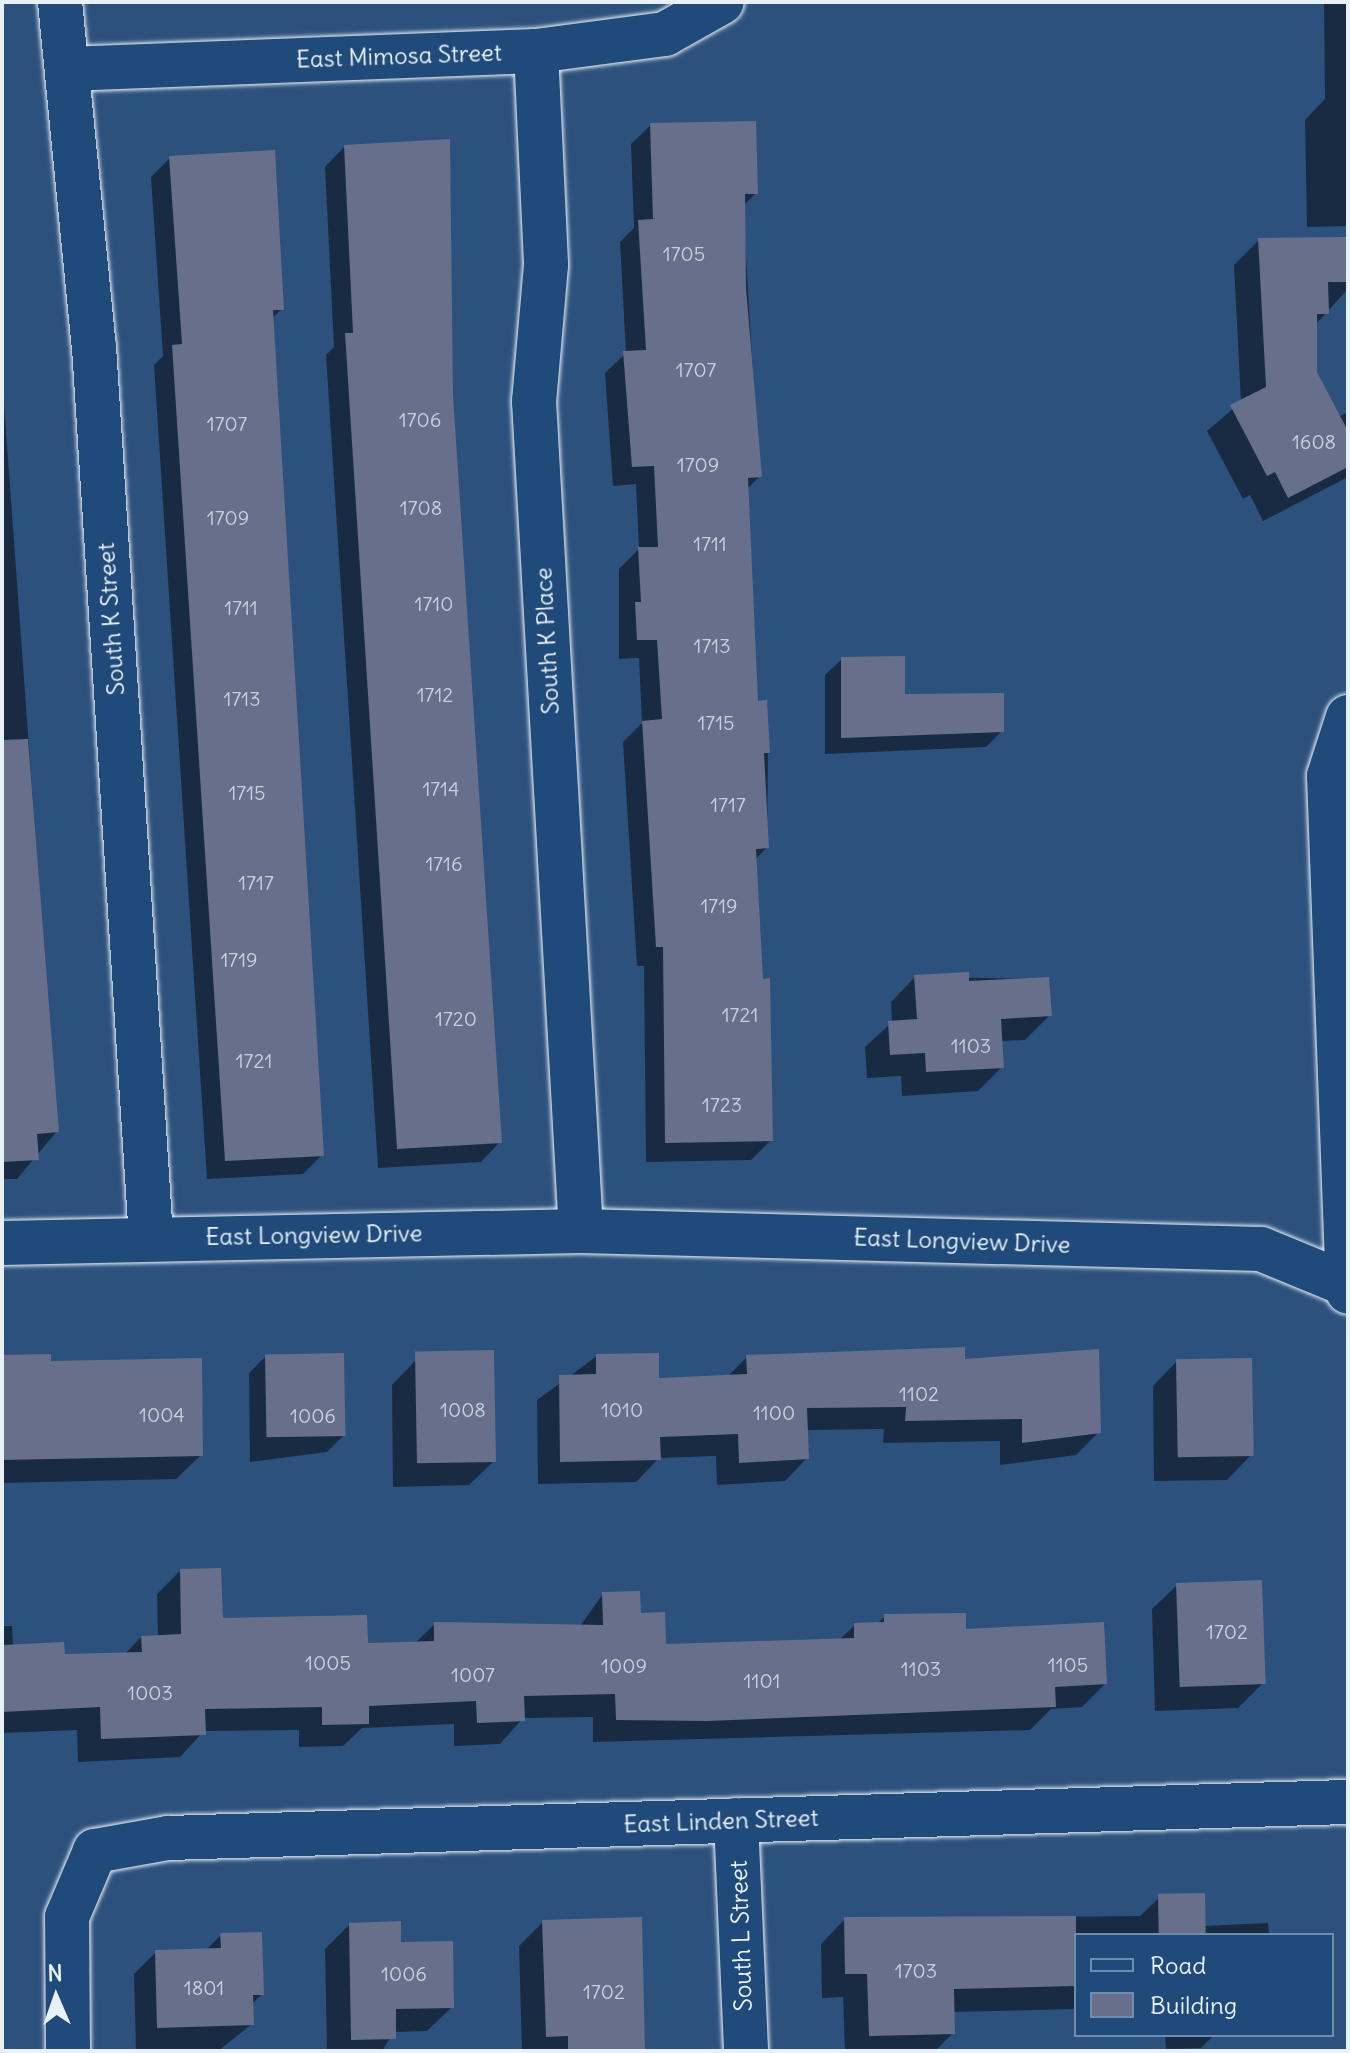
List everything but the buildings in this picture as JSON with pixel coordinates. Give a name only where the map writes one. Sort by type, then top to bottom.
[{"type":"street","name":"South K Street","points":[[60,2],[94,347],[151,1237]]},
{"type":"street","name":"East Mimosa Street","points":[[67,69],[536,51],[665,34],[722,2]]},
{"type":"street","name":"South K Place","points":[[536,51],[546,265],[534,401],[581,1231]]},
{"type":"street","name":"East Longview Drive","points":[[2,1243],[151,1237],[581,1231],[1261,1249],[1347,1288],[1329,776],[1348,717]]},
{"type":"street","name":"East Linden Street","points":[[68,2051],[67,1917],[95,1851],[168,1838],[1348,1802]]},
{"type":"street","name":"South L Street","points":[[736,1820],[746,2051]]}]
